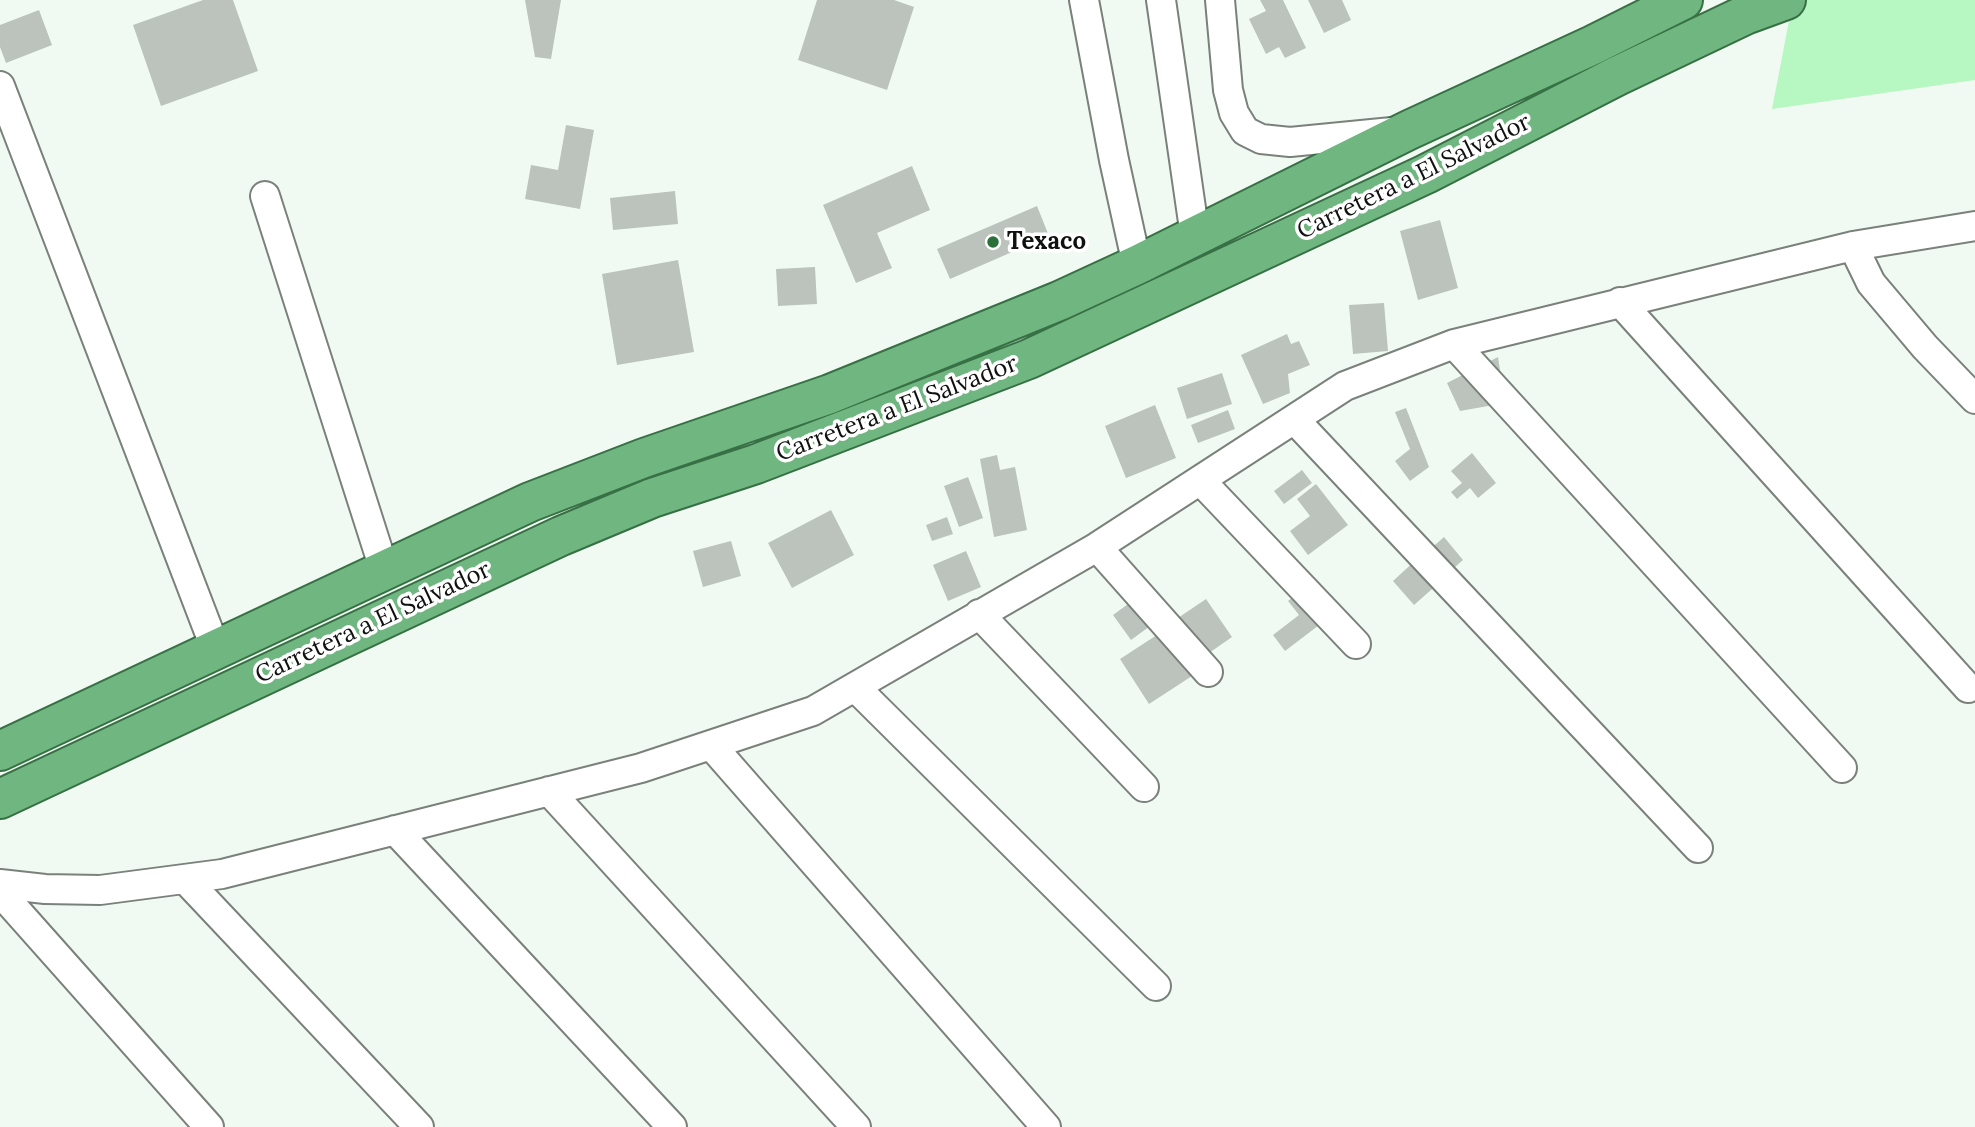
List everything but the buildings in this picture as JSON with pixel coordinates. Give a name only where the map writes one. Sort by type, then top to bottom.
[{"type":"highway","name":"Carretera a El Salvador","points":[[0,751],[530,502],[644,458],[830,394],[1059,301],[1683,0]]},
{"type":"highway","name":"Carretera a El Salvador","points":[[0,799],[561,536],[652,498],[756,464],[1029,359],[1426,174],[1617,76],[1745,15],[1786,0]]},
{"type":"street","points":[[1084,0],[1137,265]]},
{"type":"street","points":[[1161,0],[1195,236]]},
{"type":"street","points":[[1220,0],[1228,90],[1234,113],[1245,131],[1261,139],[1290,142],[1409,130]]},
{"type":"street","points":[[0,86],[216,650]]},
{"type":"street","points":[[265,196],[384,569]]},
{"type":"street","points":[[0,884],[45,890],[100,890],[222,874],[641,768],[712,745],[813,711],[856,688],[1097,547],[1345,387],[1454,344],[1853,246],[1975,226]]},
{"type":"street","points":[[1853,246],[1871,282],[1925,347],[1975,399]]},
{"type":"street","points":[[1620,302],[1968,688]]},
{"type":"street","points":[[1454,344],[1842,768]]},
{"type":"street","points":[[1294,419],[1698,848]]},
{"type":"street","points":[[1200,481],[1356,644]]},
{"type":"street","points":[[1097,547],[1208,672]]},
{"type":"street","points":[[979,614],[1144,787]]},
{"type":"street","points":[[856,688],[1156,986]]},
{"type":"street","points":[[712,745],[1046,1127]]},
{"type":"street","points":[[550,791],[856,1127]]},
{"type":"street","points":[[395,830],[672,1127]]},
{"type":"street","points":[[185,879],[419,1127]]},
{"type":"street","points":[[0,892],[209,1127]]},
{"type":"green space","points":[[1793,0],[1975,0],[1975,80],[1772,109]]},
{"type":"place","name":"Texaco","points":[[993,242]]}]
